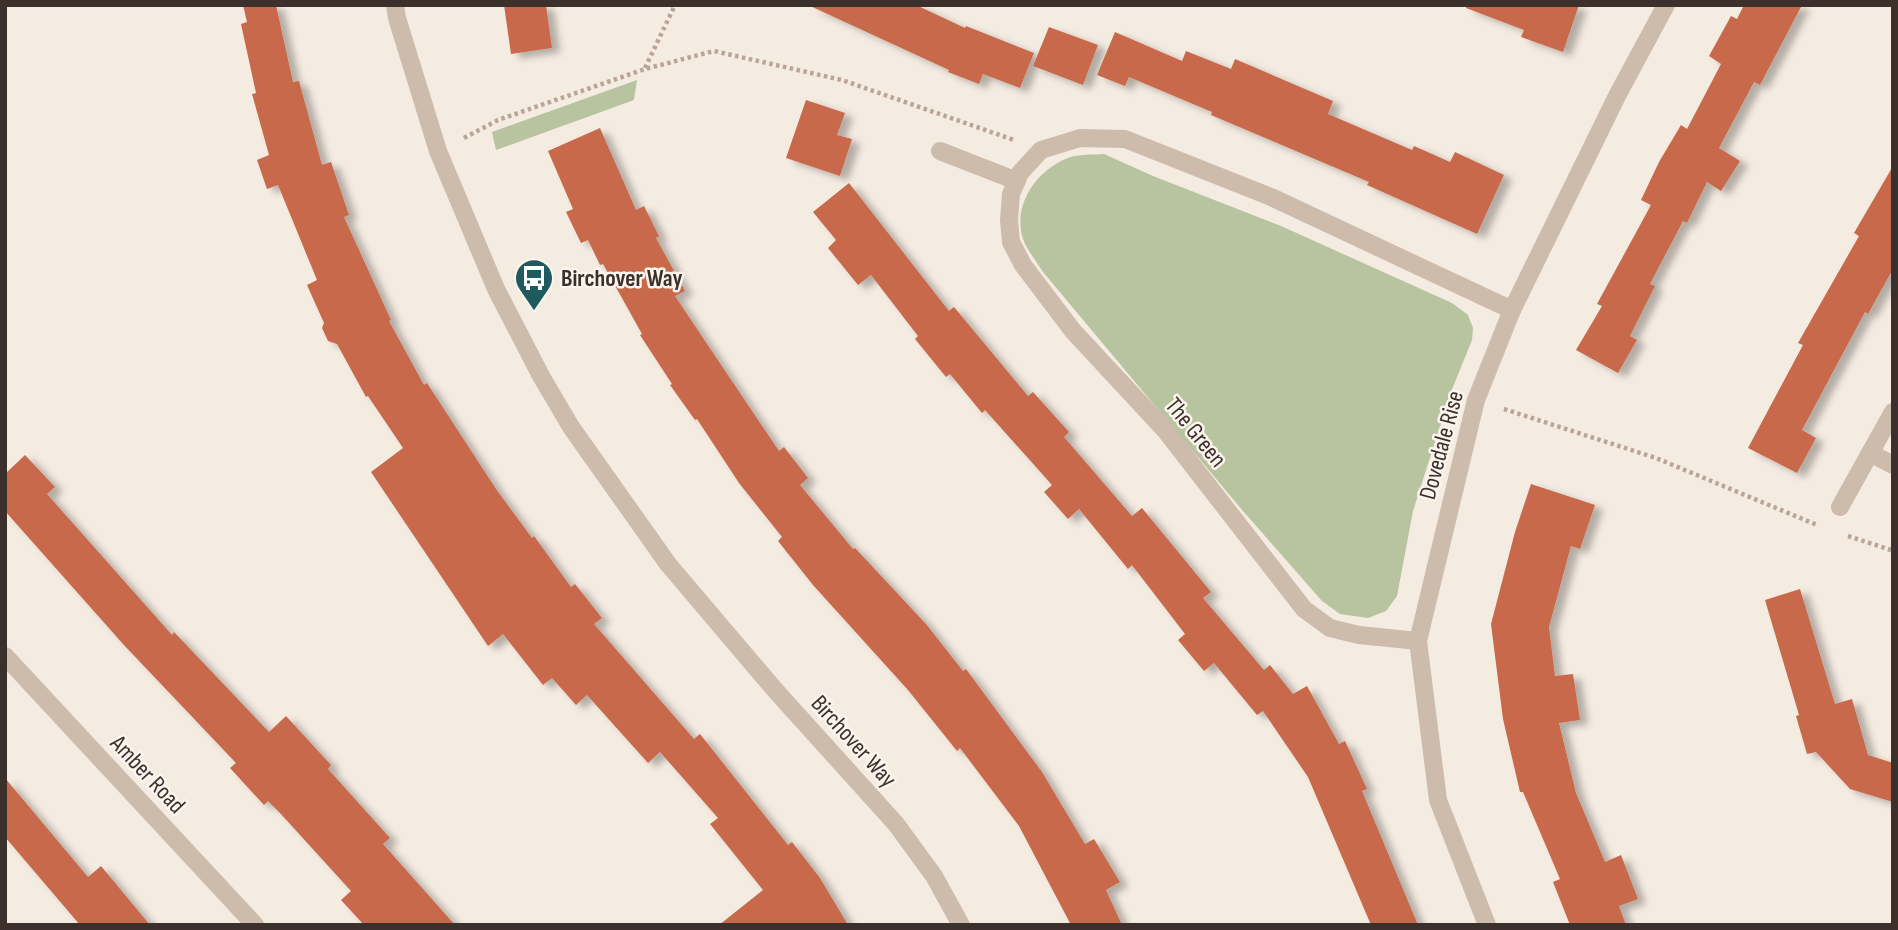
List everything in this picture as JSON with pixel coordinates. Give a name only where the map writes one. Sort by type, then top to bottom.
[{"type":"street","name":"Birchover Way","points":[[395,5],[438,151],[496,289],[541,376],[591,457],[668,564],[775,690],[896,824],[934,876],[961,925]]},
{"type":"street","name":"Dovedale Rise","points":[[1487,925],[1438,800],[1418,641],[1476,400],[1512,310],[1618,94],[1666,5]]},
{"type":"street","points":[[1041,150],[1080,138],[1125,139],[1271,197],[1512,310]]},
{"type":"street","name":"The Green","points":[[1041,150],[1020,173],[1011,194],[1011,242],[1023,265],[1073,331],[1165,430],[1304,609],[1330,628],[1359,635],[1418,641]]},
{"type":"street","points":[[940,151],[1017,181]]},
{"type":"street","points":[[1840,507],[1893,412]]},
{"type":"street","points":[[1870,453],[1893,465]]},
{"type":"street","name":"Amber Road","points":[[5,656],[255,925]]},
{"type":"path","points":[[645,69],[675,5]]},
{"type":"path","points":[[438,151],[498,120],[645,69],[714,51],[842,80],[1041,150]]},
{"type":"path","points":[[1476,400],[1656,458],[1828,529]]},
{"type":"path","points":[[1841,534],[1891,550],[1893,553]]},
{"type":"green space","points":[[637,80],[634,100],[496,150],[492,132]]},
{"type":"green space","points":[[1104,154],[1281,226],[1452,303],[1468,315],[1473,328],[1472,340],[1451,392],[1413,511],[1397,596],[1386,611],[1368,618],[1340,614],[1322,601],[1243,511],[1043,272],[1029,251],[1021,230],[1021,216],[1029,191],[1037,180],[1047,170],[1071,157]]},
{"type":"building","points":[[243,5],[276,5],[293,82],[299,81],[322,165],[331,162],[349,215],[344,217],[391,320],[389,321],[424,385],[427,383],[496,489],[532,538],[534,536],[571,587],[575,584],[602,618],[594,624],[694,739],[700,734],[788,845],[792,842],[820,878],[848,925],[719,925],[763,890],[710,824],[718,818],[660,752],[648,763],[587,695],[576,705],[552,678],[543,685],[503,634],[488,646],[371,472],[403,448],[368,396],[366,397],[337,344],[328,341],[322,328],[324,323],[307,285],[317,280],[278,185],[267,189],[257,160],[269,155],[252,94],[256,93],[241,24],[247,22]]},
{"type":"building","points":[[504,5],[546,5],[552,48],[511,54]]},
{"type":"building","points":[[808,5],[916,5],[965,28],[966,26],[1034,53],[1020,88],[983,74],[979,84],[948,72],[949,70]]},
{"type":"building","points":[[1467,5],[1579,5],[1563,52],[1521,37],[1524,30],[1466,8]]},
{"type":"building","points":[[1744,5],[1802,5],[1760,85],[1754,82],[1719,148],[1740,161],[1721,191],[1707,182],[1687,223],[1683,221],[1650,284],[1655,286],[1630,336],[1637,340],[1618,373],[1576,350],[1602,306],[1597,304],[1651,205],[1641,200],[1659,162],[1681,125],[1687,129],[1721,64],[1709,56],[1731,16],[1737,19]]},
{"type":"building","points":[[1049,27],[1098,45],[1083,85],[1033,66]]},
{"type":"building","points":[[1115,32],[1182,61],[1186,51],[1231,69],[1235,59],[1333,101],[1328,114],[1412,150],[1414,146],[1450,162],[1455,152],[1504,175],[1477,234],[1367,185],[1369,182],[1129,77],[1125,86],[1097,75]]},
{"type":"building","points":[[806,100],[845,113],[837,135],[852,139],[840,176],[786,158]]},
{"type":"building","points":[[600,128],[636,210],[644,206],[659,236],[656,238],[685,291],[675,296],[779,451],[784,447],[808,478],[800,485],[853,549],[855,548],[926,624],[963,671],[966,669],[1042,772],[1085,844],[1094,839],[1120,882],[1106,890],[1122,925],[1071,925],[1019,826],[960,748],[957,751],[908,690],[813,585],[778,541],[782,537],[739,483],[697,419],[695,420],[670,385],[672,384],[640,335],[642,334],[588,240],[581,243],[566,212],[573,209],[548,151]]},
{"type":"building","points":[[1893,166],[1893,269],[1868,314],[1865,312],[1802,430],[1816,438],[1797,473],[1748,448],[1803,345],[1798,343],[1859,236],[1854,233]]},
{"type":"building","points":[[849,183],[949,311],[954,307],[1028,396],[1033,392],[1069,432],[1064,437],[1132,516],[1142,508],[1211,592],[1203,598],[1264,670],[1270,665],[1293,694],[1307,686],[1339,744],[1345,741],[1367,789],[1362,791],[1418,925],[1371,925],[1308,777],[1263,711],[1257,715],[1214,663],[1204,671],[1178,640],[1185,634],[1132,565],[1128,569],[1079,509],[1068,519],[1044,492],[1052,485],[985,410],[982,413],[950,374],[946,377],[915,339],[918,336],[871,275],[858,285],[828,248],[836,240],[813,212]]},
{"type":"building","points":[[25,455],[55,487],[47,494],[172,635],[174,632],[269,732],[286,716],[331,765],[328,769],[390,838],[383,844],[455,925],[364,925],[341,900],[351,891],[280,813],[268,801],[264,805],[230,768],[236,763],[123,644],[5,511],[5,474]]},
{"type":"building","points":[[1531,484],[1595,505],[1580,549],[1571,546],[1549,627],[1555,676],[1573,674],[1580,720],[1559,723],[1576,793],[1605,862],[1621,855],[1638,899],[1619,906],[1626,925],[1570,925],[1553,882],[1560,879],[1523,792],[1520,792],[1503,719],[1491,624],[1515,532]]},
{"type":"building","points":[[1800,589],[1835,704],[1852,699],[1868,755],[1893,763],[1893,802],[1850,789],[1816,752],[1807,754],[1796,716],[1799,715],[1765,600]]},
{"type":"building","points":[[5,778],[88,877],[101,866],[150,925],[80,925],[5,837]]},
{"type":"place","name":"Birchover Way","points":[[534,312]]}]
